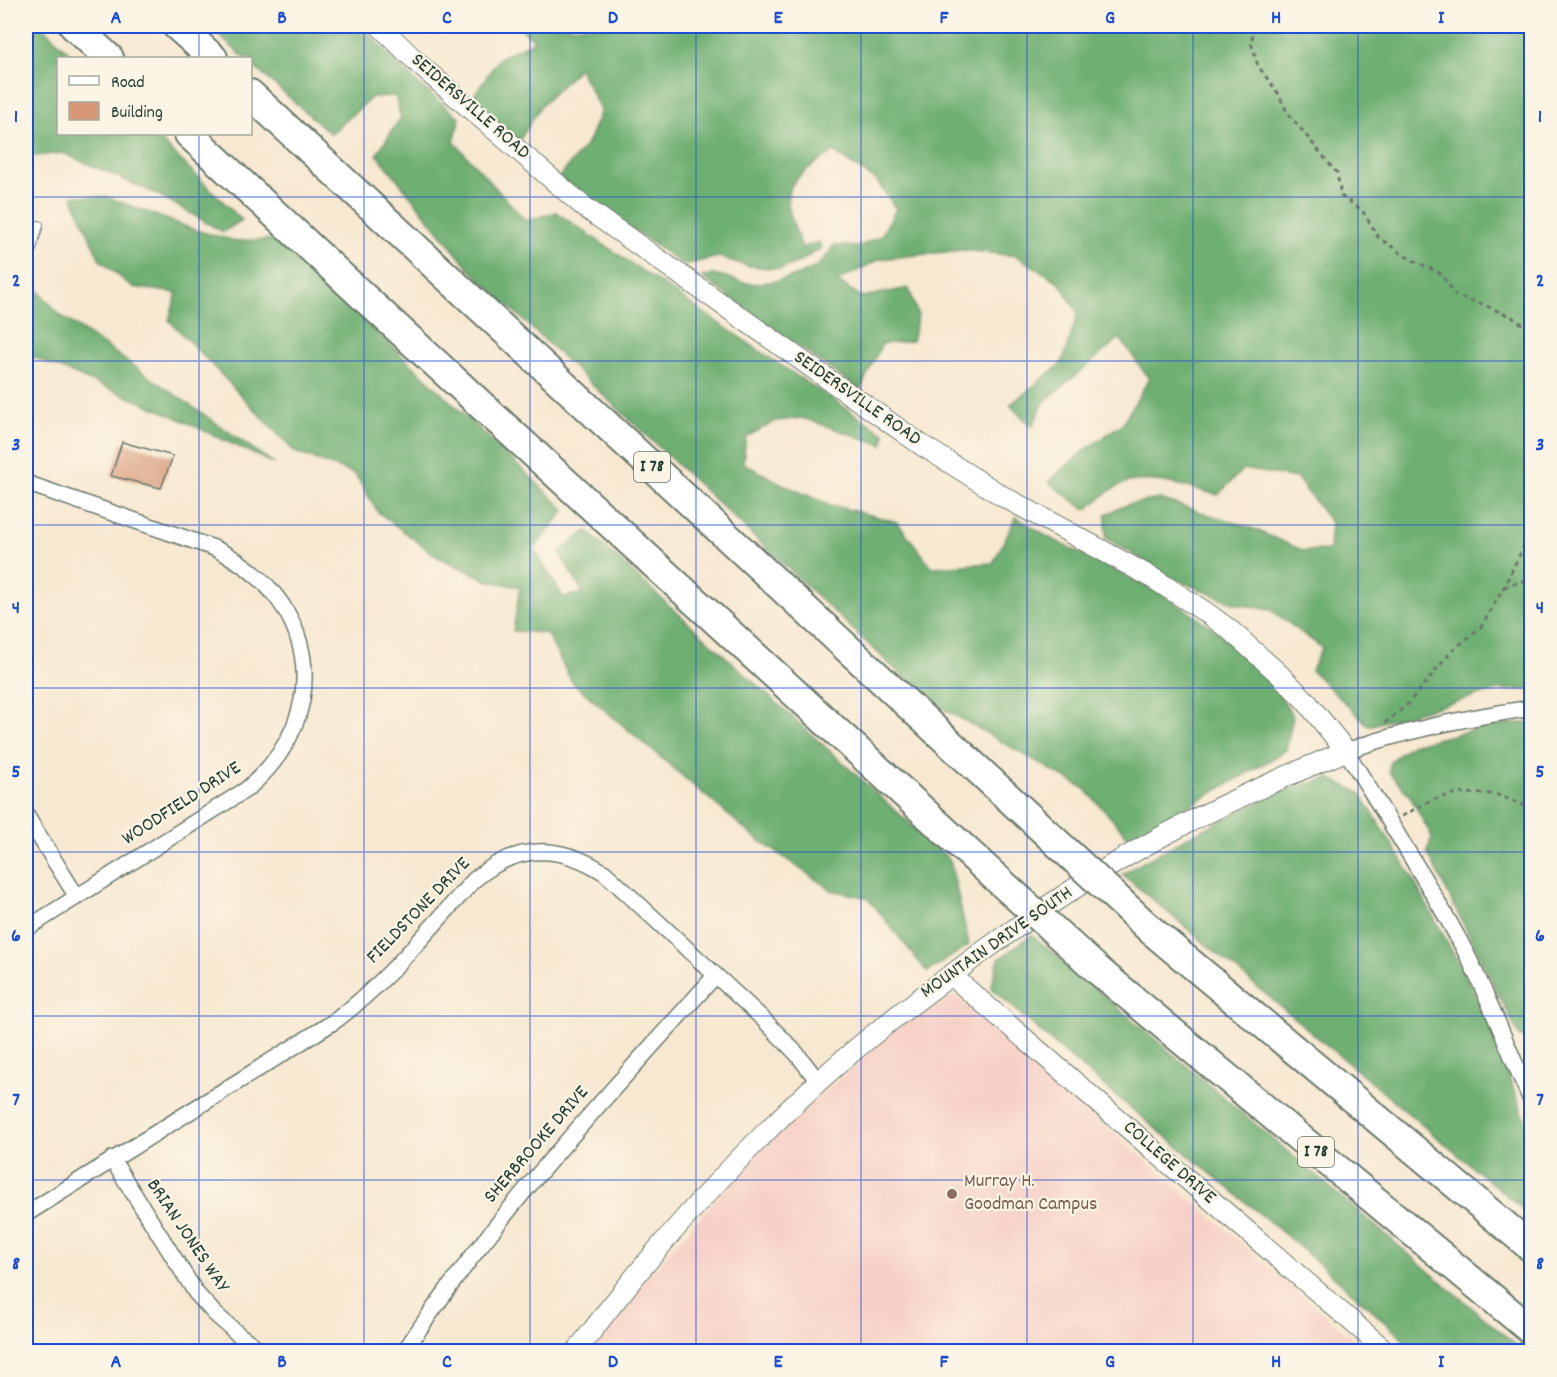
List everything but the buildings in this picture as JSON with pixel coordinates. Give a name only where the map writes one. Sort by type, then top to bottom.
[{"type":"highway","points":[[74,26],[108,57]]},
{"type":"highway","points":[[177,26],[212,57]]},
{"type":"highway","name":"I 78","points":[[252,96],[1152,931],[1532,1248]]},
{"type":"highway","name":"I 78","points":[[190,135],[1100,972],[1532,1331]]},
{"type":"street","name":"SEIDERSVILLE ROAD","points":[[380,26],[423,68],[583,206],[923,446],[1004,497],[1151,577],[1230,630],[1278,672],[1305,700],[1346,751]]},
{"type":"street","name":"WOODFIELD DRIVE","points":[[26,483],[214,548],[235,558],[268,585],[279,598],[295,629],[303,663],[303,696],[294,729],[275,761],[261,777],[247,789],[26,929]]},
{"type":"street","name":"MOUNTAIN DRIVE SOUTH","points":[[576,1352],[660,1244],[721,1177],[818,1081],[895,1017],[1045,907],[1131,854],[1245,794],[1346,751],[1383,738],[1458,721],[1532,708]]},
{"type":"street","points":[[1346,751],[1462,946],[1499,1022],[1532,1102]]},
{"type":"street","points":[[26,815],[77,897]]},
{"type":"street","name":"FIELDSTONE DRIVE","points":[[26,1214],[335,1021],[383,979],[474,880],[493,865],[513,855],[553,852],[568,854],[587,861],[614,881],[763,1019],[818,1081]]},
{"type":"street","name":"COLLEGE DRIVE","points":[[951,975],[1387,1352]]},
{"type":"street","name":"SHERBROOKE DRIVE","points":[[404,1352],[448,1286],[523,1191],[716,976]]},
{"type":"street","name":"BRIAN JONES WAY","points":[[112,1159],[196,1293],[230,1327],[263,1352]]},
{"type":"lane","points":[[26,258],[29,259],[39,225]]},
{"type":"path","points":[[1255,26],[1251,42],[1258,66],[1278,93],[1287,112],[1337,173],[1341,196],[1362,210],[1378,237],[1405,256],[1441,274],[1456,296],[1512,317],[1532,331]]},
{"type":"path","points":[[1383,738],[1384,724],[1409,702],[1451,652],[1481,627],[1504,587],[1532,529]]},
{"type":"path","points":[[1504,587],[1532,578]]},
{"type":"path","points":[[1390,823],[1431,800],[1458,793],[1495,794],[1532,808]]},
{"type":"shaded area","name":"Murray H. Goodman Campus","points":[[939,996],[956,996],[1366,1351],[589,1352],[638,1287],[748,1163],[790,1122],[892,1032]]},
{"type":"green space","points":[[26,26],[41,26],[74,57],[57,57],[57,135],[155,135],[242,220],[223,232],[159,195],[63,153],[26,155]]},
{"type":"green space","points":[[207,26],[361,26],[416,82],[460,118],[454,142],[526,221],[556,212],[885,434],[883,445],[802,418],[776,421],[746,437],[743,463],[827,504],[897,522],[932,567],[993,563],[1016,517],[1046,536],[1165,596],[1229,639],[1271,681],[1293,717],[1286,750],[1130,839],[1085,789],[928,700],[469,269],[377,154],[401,117],[395,96],[372,97],[331,134],[252,65],[252,57],[244,57]]},
{"type":"green space","points":[[518,26],[1531,26],[1531,689],[1498,690],[1369,726],[1311,670],[1322,648],[1271,610],[1233,603],[1177,580],[1106,538],[1106,514],[1129,504],[1160,499],[1254,529],[1304,551],[1329,550],[1331,523],[1297,478],[1243,469],[1218,495],[1156,481],[1131,482],[1111,490],[1086,510],[1048,482],[1084,451],[1123,423],[1149,379],[1120,338],[1044,402],[1032,427],[1010,405],[1062,363],[1078,313],[1059,282],[1017,256],[963,250],[880,259],[837,281],[862,297],[909,288],[918,316],[912,341],[882,344],[860,390],[702,277],[715,275],[754,283],[778,280],[812,269],[823,260],[834,245],[858,247],[881,236],[896,209],[876,180],[833,152],[795,180],[788,193],[788,199],[797,236],[802,248],[819,242],[821,248],[799,262],[781,269],[748,266],[719,257],[683,265],[559,177],[587,144],[601,111],[579,68],[540,107],[519,141],[472,98],[500,57],[535,41]]},
{"type":"green space","points":[[72,196],[107,197],[195,230],[236,241],[279,239],[565,510],[534,549],[563,597],[583,593],[559,552],[587,531],[950,860],[969,945],[927,972],[868,898],[831,890],[753,836],[572,682],[546,633],[513,631],[520,587],[489,581],[436,556],[378,512],[355,474],[295,452],[169,320],[177,293],[132,287],[100,260]]},
{"type":"green space","points":[[26,277],[59,314],[275,464],[167,413],[26,354]]},
{"type":"green space","points":[[1532,722],[1531,1043],[1519,1035],[1427,852],[1432,837],[1409,795],[1389,772],[1390,762],[1411,745],[1490,726]]},
{"type":"green space","points":[[1329,778],[1360,793],[1408,870],[1483,1008],[1531,1135],[1531,1216],[1122,874],[1188,837],[1284,790]]},
{"type":"green space","points":[[1032,935],[1523,1351],[1415,1351],[1312,1257],[1096,1079],[991,987],[999,959]]},
{"type":"place","name":"Murray H. Goodman Campus","points":[[952,1194]]}]
